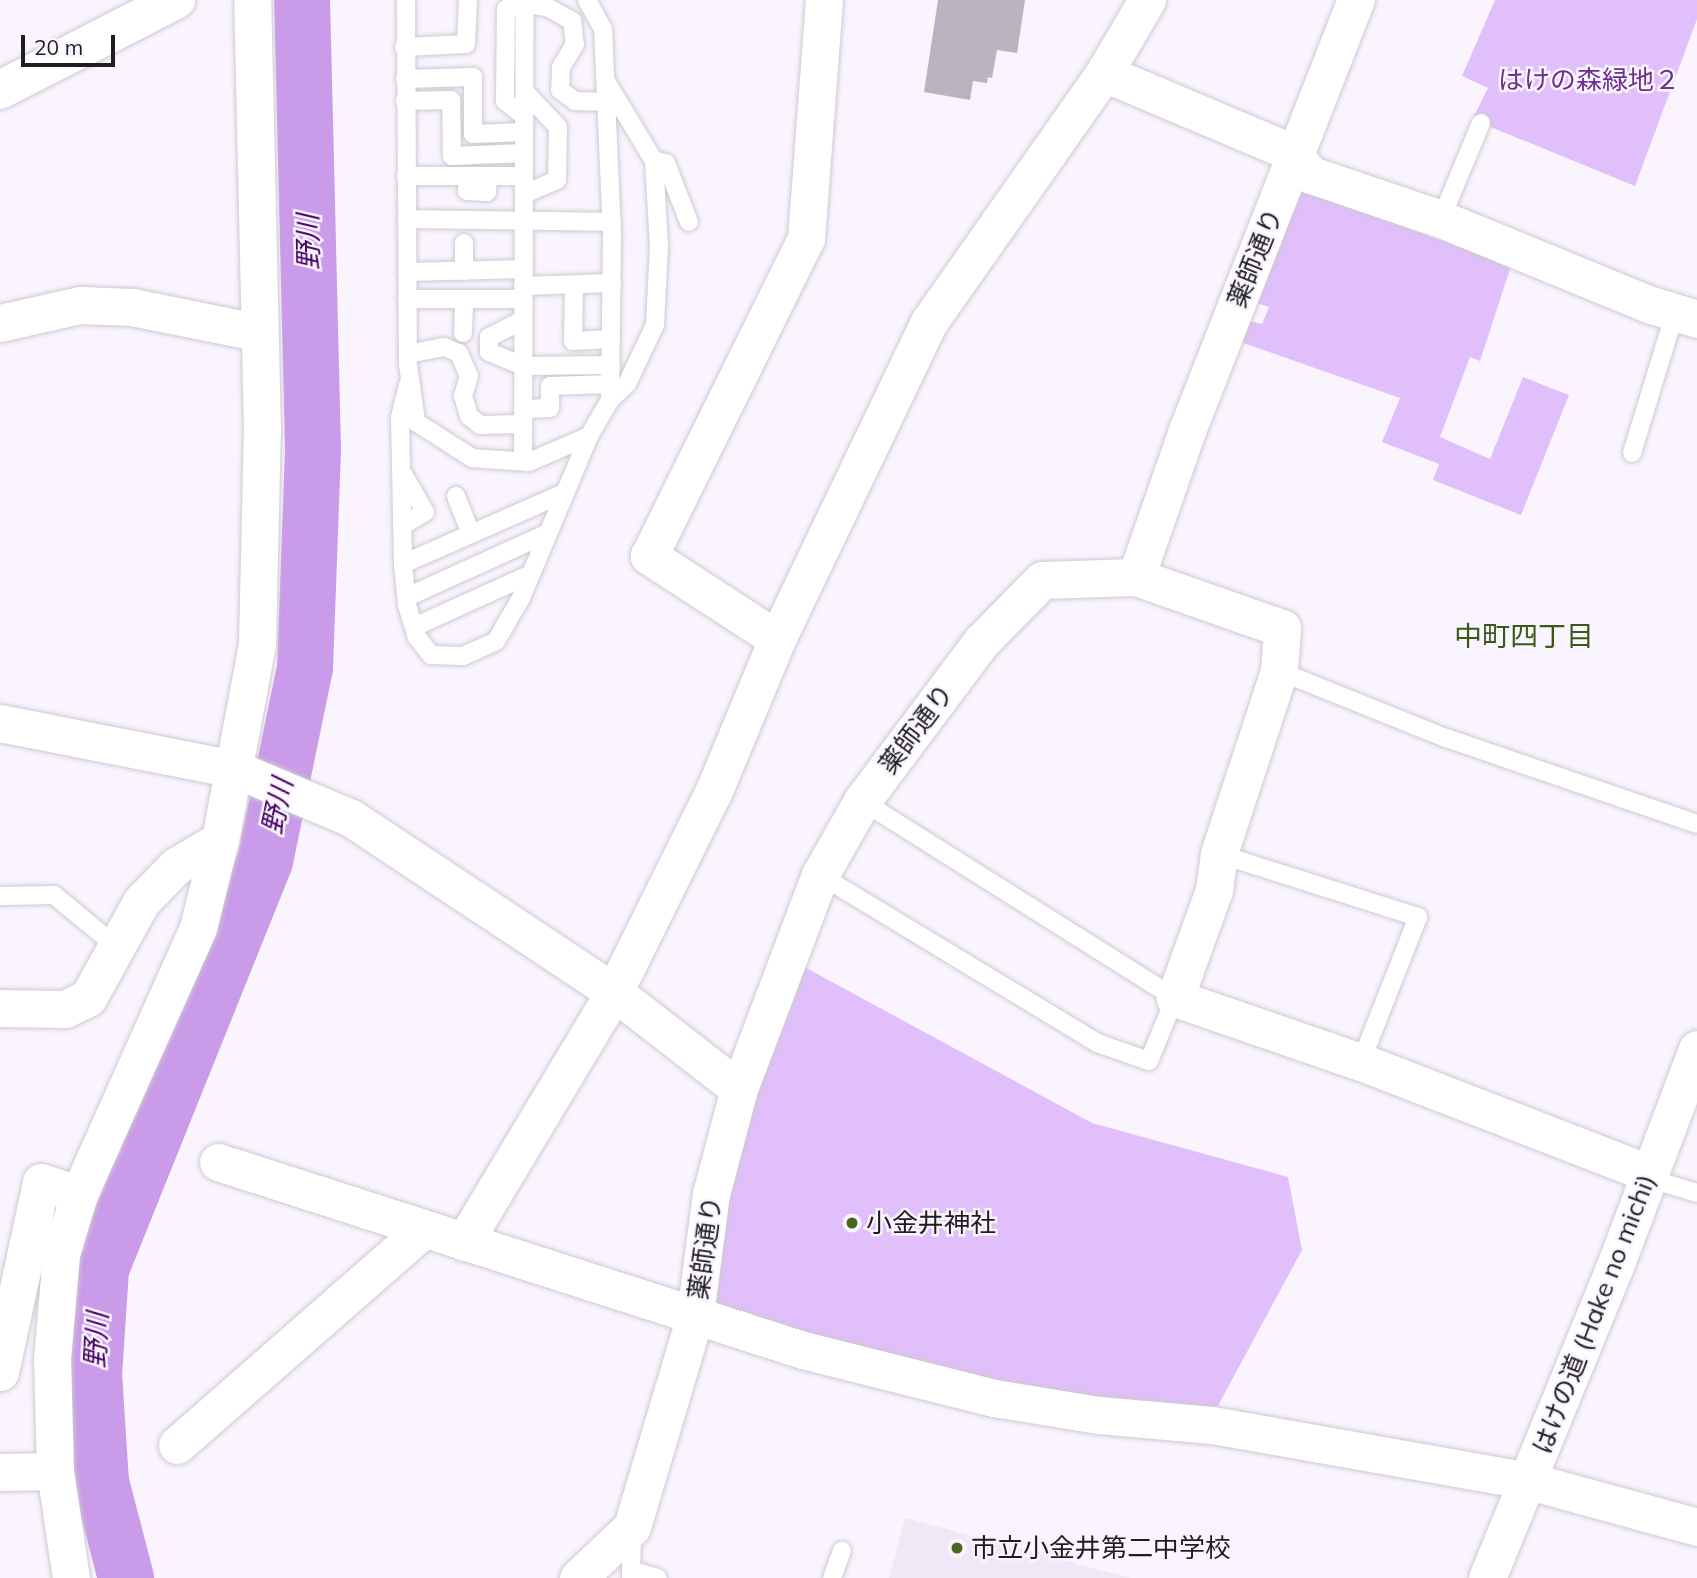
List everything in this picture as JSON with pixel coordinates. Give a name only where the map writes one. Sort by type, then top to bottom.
[{"type":"street","points":[[0,90],[176,0]]},
{"type":"street","points":[[71,1578],[55,1471],[52,1359],[61,1254],[79,1194],[198,928],[220,840],[258,630],[262,431],[256,332],[252,0]]},
{"type":"street","points":[[777,639],[649,556],[806,239],[824,0]]},
{"type":"street","points":[[464,1242],[614,992],[713,793],[777,639],[929,322],[1104,73],[1147,0]]},
{"type":"street","name":"薬師通り","points":[[632,1527],[695,1315],[711,1194],[739,1088],[820,875],[862,801],[981,642],[1042,580],[1136,577],[1193,415],[1356,0]]},
{"type":"street","points":[[1104,73],[1289,151],[1311,175],[1441,219],[1686,315]]},
{"type":"street","points":[[0,323],[80,305],[132,307],[256,332]]},
{"type":"street","points":[[1136,577],[1282,628],[1279,671],[1219,854],[1214,890],[1175,998],[1361,1062],[1649,1176]]},
{"type":"street","points":[[0,723],[234,769],[351,818],[614,992],[739,1088]]},
{"type":"street","points":[[0,1008],[65,1009],[88,998],[141,902],[176,866],[220,840]]},
{"type":"street","name":"はけの道 (Hake no michi)","points":[[1487,1578],[1529,1481],[1697,1049]]},
{"type":"street","points":[[218,1162],[803,1350],[994,1398],[1099,1415],[1212,1425],[1529,1481],[1697,1527]]},
{"type":"street","points":[[0,1372],[41,1181],[79,1194]]},
{"type":"street","points":[[177,1445],[424,1230]]},
{"type":"street","points":[[0,1472],[55,1471]]},
{"type":"street","points":[[578,1578],[632,1527]]},
{"type":"lane","points":[[406,0],[404,47],[408,354],[416,422],[471,458],[523,460],[589,436]]},
{"type":"lane","points":[[404,47],[466,44],[468,0]]},
{"type":"lane","points":[[410,377],[400,418],[403,564],[407,597],[414,627],[431,655],[463,656],[496,641],[531,574],[610,392],[612,222],[603,29],[587,0]]},
{"type":"lane","points":[[524,124],[505,101],[506,9],[525,2],[547,7],[572,21],[575,44],[561,67],[560,90],[575,102],[606,102]]},
{"type":"lane","points":[[523,460],[525,2]]},
{"type":"lane","points":[[405,79],[473,77],[473,134],[524,124]]},
{"type":"lane","points":[[408,354],[444,347],[459,353],[469,376],[463,396],[468,416],[480,425],[550,408],[550,386],[610,392],[626,384],[655,325],[659,246],[654,162],[605,80]]},
{"type":"lane","points":[[406,176],[488,176],[524,185],[557,180],[558,127],[525,92]]},
{"type":"lane","points":[[405,101],[451,100],[452,156],[524,153]]},
{"type":"lane","points":[[1441,219],[1481,123]]},
{"type":"lane","points":[[654,162],[666,163],[689,222]]},
{"type":"lane","points":[[407,219],[612,222]]},
{"type":"lane","points":[[464,243],[464,271]]},
{"type":"lane","points":[[407,272],[464,271],[523,285],[611,283]]},
{"type":"lane","points":[[407,299],[464,299],[523,285]]},
{"type":"lane","points":[[574,285],[573,341],[611,339]]},
{"type":"lane","points":[[463,333],[464,299]]},
{"type":"lane","points":[[1632,453],[1686,315]]},
{"type":"lane","points":[[523,320],[489,337],[489,352],[523,366],[611,365]]},
{"type":"lane","points":[[403,564],[565,494]]},
{"type":"lane","points":[[456,496],[471,534]]},
{"type":"lane","points":[[407,597],[548,533]]},
{"type":"lane","points":[[414,627],[531,574]]},
{"type":"lane","points":[[1279,671],[1446,738],[1697,824]]},
{"type":"lane","points":[[820,875],[1097,1043],[1149,1061],[1175,998],[862,801]]},
{"type":"lane","points":[[1219,854],[1418,917],[1361,1062]]},
{"type":"lane","points":[[0,896],[54,895],[118,948]]},
{"type":"lane","points":[[1649,1176],[1697,1193]]},
{"type":"lane","name":"薬師通り","points":[[631,1574],[632,1527]]},
{"type":"lane","points":[[832,1578],[842,1551]]},
{"type":"lane","points":[[631,1574],[658,1578]]},
{"type":"shaded area","name":"市立小金井第二中学校","points":[[905,1518],[1130,1578],[889,1578]]},
{"type":"green space","name":"はけの森緑地２","points":[[1495,0],[1697,0],[1697,19],[1635,186],[1481,123],[1474,116],[1488,88],[1462,76]]},
{"type":"green space","points":[[1302,190],[1511,266],[1480,361],[1470,357],[1440,437],[1490,459],[1523,377],[1569,395],[1521,515],[1433,480],[1439,464],[1382,442],[1400,398],[1238,341],[1246,320],[1262,324],[1269,307],[1250,301],[1289,201]]},
{"type":"green space","points":[[797,963],[1092,1123],[1288,1177],[1302,1250],[1213,1415],[1101,1407],[703,1309],[719,1197]]},
{"type":"building","points":[[938,0],[1025,0],[1017,53],[997,50],[992,78],[988,77],[987,83],[973,81],[970,100],[924,92]]},
{"type":"waterway","name":"野川","points":[[126,1578],[101,1482],[94,1375],[101,1269],[265,861],[305,668],[313,449],[302,0]]},
{"type":"place","name":"小金井神社","points":[[852,1223]]},
{"type":"place","name":"市立小金井第二中学校","points":[[957,1548]]},
{"type":"district","name":"中町四丁目","points":[[1524,636]]}]
